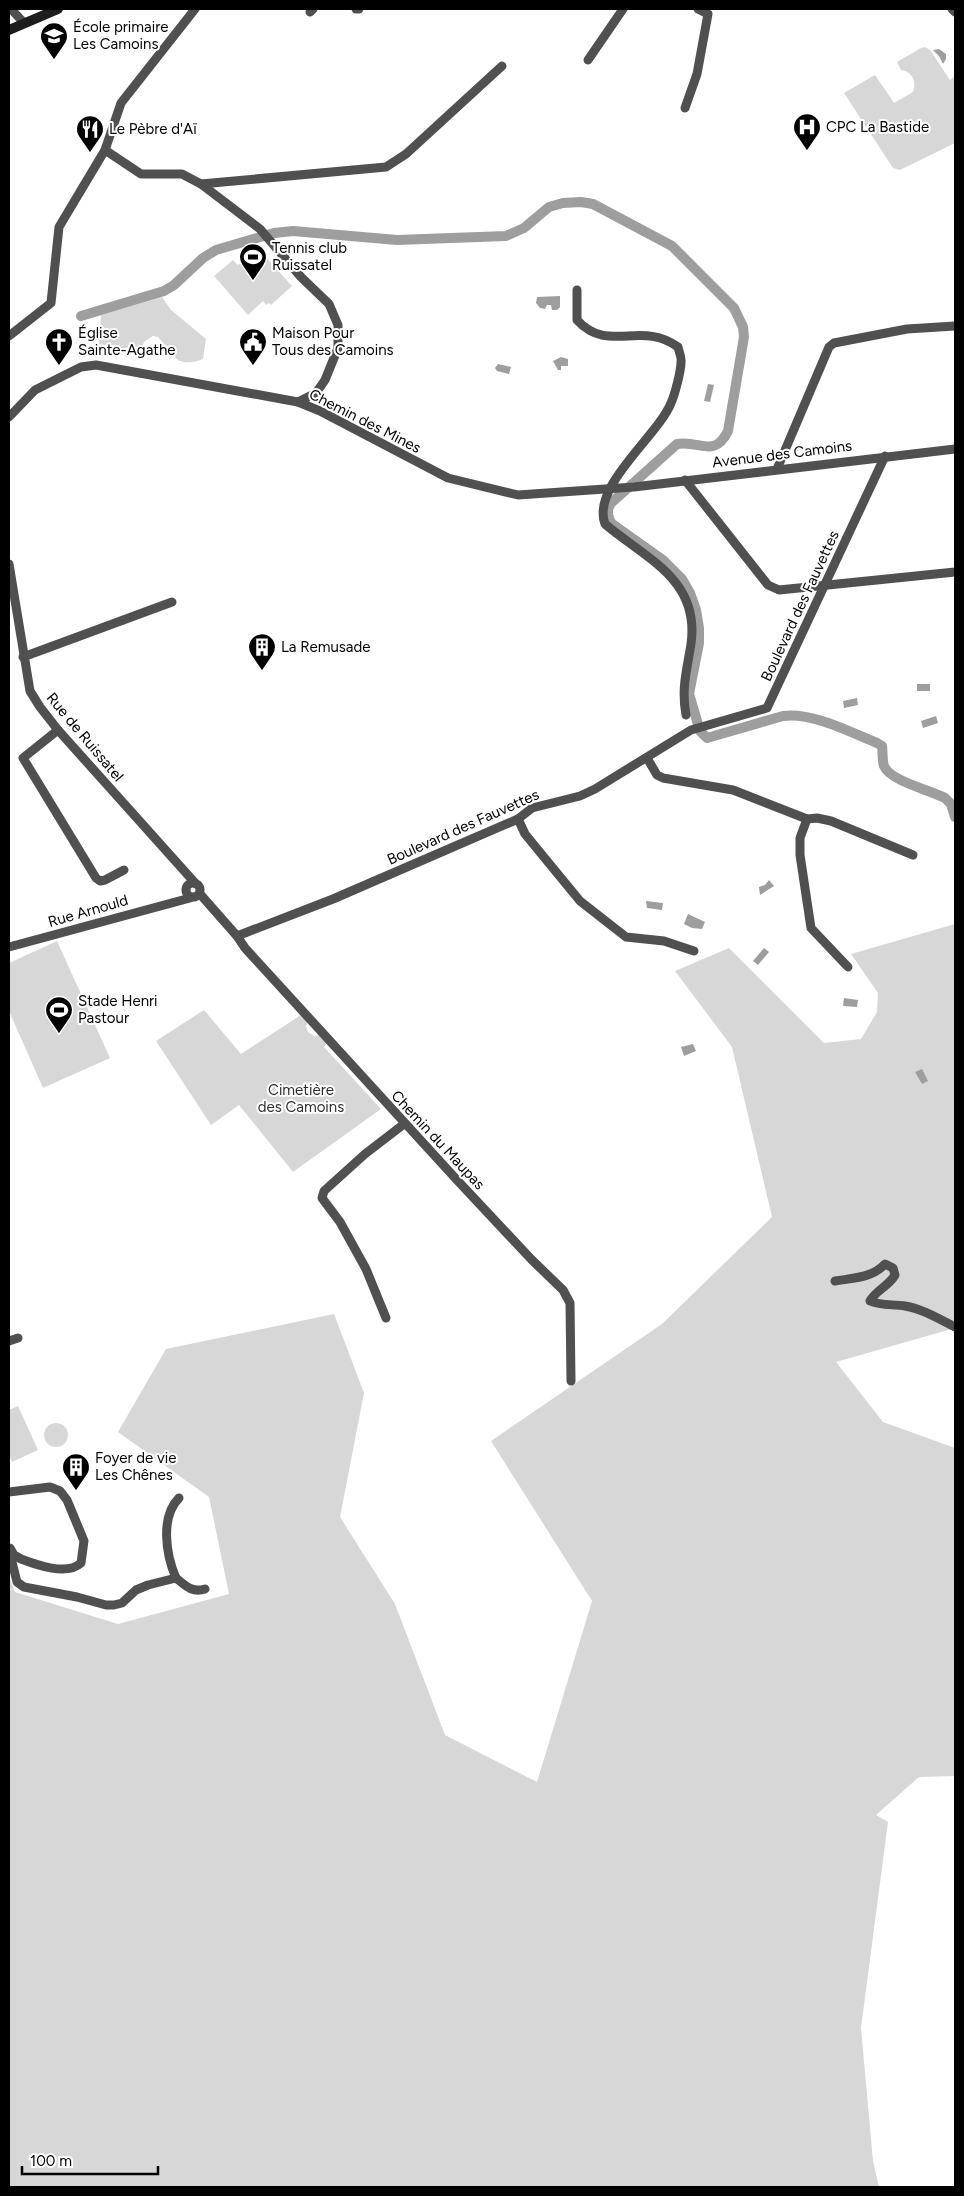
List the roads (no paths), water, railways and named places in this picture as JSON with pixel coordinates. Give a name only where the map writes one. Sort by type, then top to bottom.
[{"type":"street","points":[[11,9],[24,23]]},
{"type":"street","points":[[9,30],[58,9]]},
{"type":"street","points":[[9,336],[51,303],[59,227],[105,150],[121,103],[194,9]]},
{"type":"street","points":[[588,60],[623,9]]},
{"type":"street","points":[[685,108],[697,74],[708,14],[698,9]]},
{"type":"street","points":[[952,9],[955,12]]},
{"type":"street","points":[[201,184],[386,167],[406,154],[502,66]]},
{"type":"street","points":[[105,150],[141,174],[182,174],[201,184],[260,229],[302,277],[329,304],[338,324],[338,348],[325,380],[316,393],[298,402]]},
{"type":"street","points":[[577,290],[577,320],[586,331],[600,337],[647,335],[666,339],[678,347],[682,362],[671,404],[652,432],[625,464],[616,488],[603,509],[602,516],[605,524],[672,576],[680,586],[691,614],[691,644],[683,691],[686,715]]},
{"type":"street","points":[[776,469],[829,347],[834,342],[907,329],[955,326]]},
{"type":"street","name":"Chemin des Mines","points":[[9,416],[35,390],[81,366],[96,365],[298,402],[320,410],[448,478],[518,496],[616,488]]},
{"type":"street","name":"Avenue des Camoins","points":[[616,488],[955,449]]},
{"type":"street","name":"Boulevard des Fauvettes","points":[[237,936],[333,899],[518,819],[532,808],[580,796],[595,789],[691,730],[767,708],[885,456]]},
{"type":"street","points":[[685,480],[768,585],[779,590],[824,587],[955,572]]},
{"type":"street","name":"Rue de Ruissatel","points":[[9,564],[30,691],[58,730],[186,874],[190,889]]},
{"type":"street","points":[[23,657],[172,602]]},
{"type":"street","points":[[58,730],[23,758],[96,878],[100,881],[105,880],[124,870]]},
{"type":"street","points":[[647,758],[657,775],[663,778],[733,790],[807,819],[831,820],[914,855]]},
{"type":"street","points":[[518,819],[525,834],[580,901],[626,937],[664,941],[694,951]]},
{"type":"street","points":[[807,819],[800,838],[800,855],[811,928],[848,967]]},
{"type":"street","name":"Rue Arnould","points":[[9,947],[174,902],[190,889],[195,898],[200,894],[237,936]]},
{"type":"street","name":"Chemin du Maupas","points":[[237,936],[245,948],[404,1124],[530,1259],[563,1290],[570,1303],[571,1381]]},
{"type":"street","points":[[386,1318],[366,1269],[340,1222],[322,1198],[324,1191],[365,1154],[404,1124]]},
{"type":"street","points":[[835,1281],[869,1275],[877,1272],[885,1264],[894,1268],[895,1275],[892,1280],[874,1293],[870,1301],[877,1304],[905,1306],[923,1311],[955,1326]]},
{"type":"street","points":[[9,1341],[18,1338]]},
{"type":"street","points":[[9,1492],[50,1487],[60,1491],[67,1500],[84,1541],[84,1551],[81,1563],[76,1567],[68,1569],[21,1559],[14,1554],[9,1546]]},
{"type":"street","points":[[179,1498],[170,1510],[168,1520],[167,1544],[170,1561],[176,1578],[189,1589],[198,1591],[205,1588]]},
{"type":"street","points":[[9,1550],[17,1582],[24,1587],[77,1596],[106,1606],[122,1603],[136,1590],[148,1585],[176,1578]]},
{"type":"waterway","points":[[81,316],[164,291],[174,285],[203,258],[216,250],[274,233],[293,231],[397,240],[506,236],[524,228],[549,207],[563,203],[581,202],[593,204],[672,246],[734,308],[743,327],[744,337],[728,431],[723,439],[712,446],[677,444],[611,503],[608,515],[611,523],[663,560],[682,579],[690,593],[696,610],[699,643],[689,694],[700,731],[707,738],[783,716],[806,717],[831,724],[882,746],[883,764],[888,771],[902,781],[945,798],[951,804],[955,817]]},
{"type":"place","name":"École primaire Les Camoins","points":[[54,60]]},
{"type":"place","name":"CPC La Bastide","points":[[807,151]]},
{"type":"place","name":"Le Pèbre d'Aï","points":[[90,153]]},
{"type":"place","name":"Tennis club Ruissatel","points":[[253,281]]},
{"type":"place","name":"Église Sainte-Agathe","points":[[59,366]]},
{"type":"place","name":"Maison Pour Tous des Camoins","points":[[253,366]]},
{"type":"place","name":"La Remusade","points":[[262,671]]},
{"type":"place","name":"Stade Henri Pastour","points":[[59,1034]]},
{"type":"place","name":"Foyer de vie Les Chênes","points":[[76,1491]]},
{"type":"park label","name":"Cimetière des Camoins","points":[[301,1098]]}]
